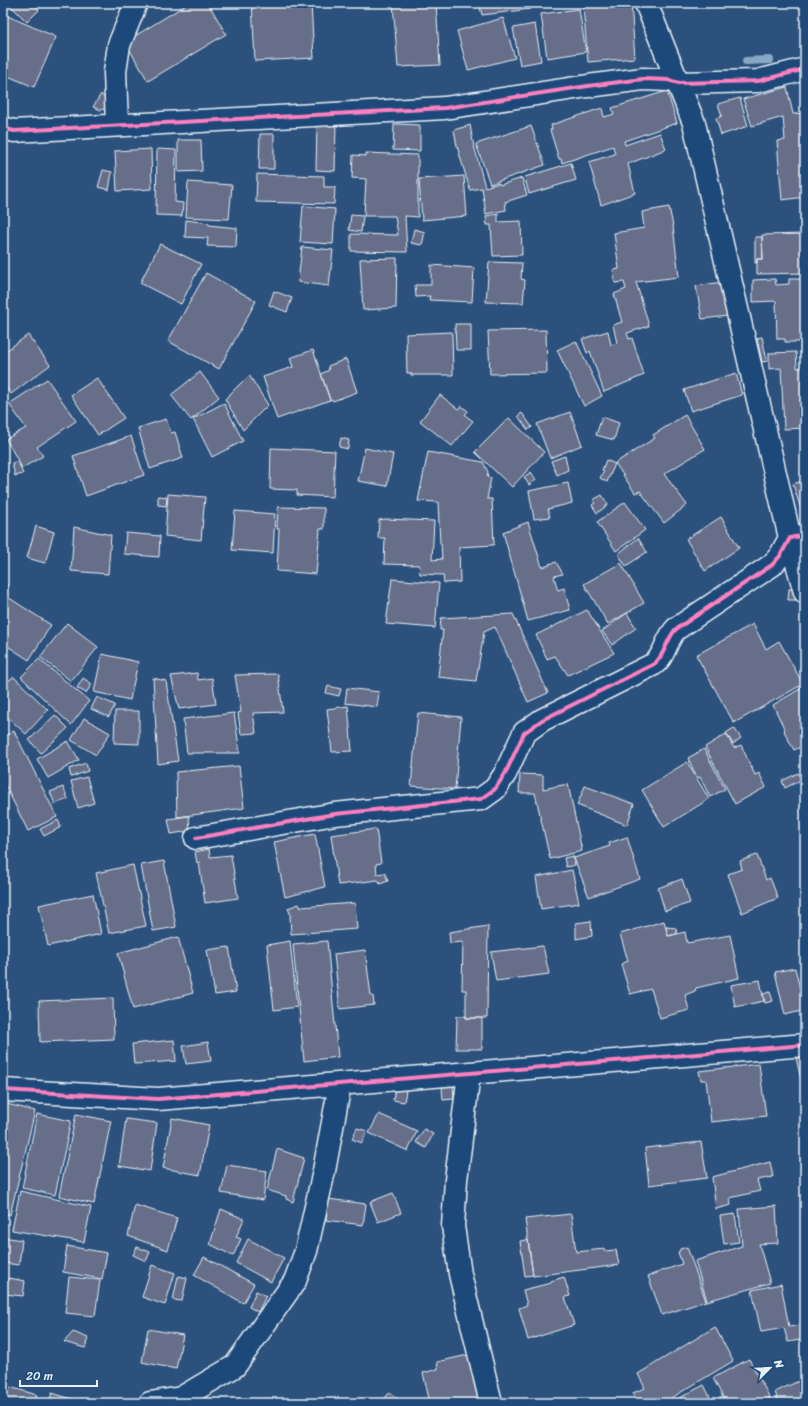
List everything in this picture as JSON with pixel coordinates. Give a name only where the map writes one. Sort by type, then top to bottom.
[{"type":"street","points":[[117,125],[115,72],[120,45],[136,3]]},
{"type":"street","points":[[646,3],[694,123],[797,536],[805,592]]},
{"type":"street","points":[[3,128],[14,131],[445,108],[588,86],[643,80],[668,80],[679,83],[758,81],[805,69]]},
{"type":"street","points":[[196,838],[335,814],[481,799],[495,789],[505,774],[524,733],[542,720],[654,664],[658,661],[671,633],[676,628],[772,565],[797,536]]},
{"type":"street","points":[[3,1090],[158,1099],[805,1045]]},
{"type":"street","points":[[469,1073],[456,1180],[453,1226],[460,1274],[491,1403]]},
{"type":"street","points":[[150,1403],[184,1400],[235,1366],[295,1281],[306,1251],[324,1171],[340,1084]]},
{"type":"building","points":[[8,3],[33,3],[39,10],[27,22]]},
{"type":"building","points":[[189,3],[208,3],[226,34],[148,81],[125,42]]},
{"type":"building","points":[[252,3],[311,3],[314,58],[255,61]]},
{"type":"building","points":[[393,3],[436,3],[440,65],[398,67]]},
{"type":"building","points":[[479,3],[529,3],[531,9],[482,15]]},
{"type":"building","points":[[631,3],[635,58],[588,62],[583,7]]},
{"type":"building","points":[[579,9],[586,52],[547,58],[541,14]]},
{"type":"building","points":[[3,14],[56,37],[34,87],[3,74]]},
{"type":"building","points":[[503,18],[515,58],[468,70],[457,31]]},
{"type":"building","points":[[535,24],[541,61],[520,65],[513,28]]},
{"type":"building","points":[[787,87],[793,114],[805,113],[805,197],[782,200],[777,141],[785,140],[783,117],[752,126],[743,99]]},
{"type":"building","points":[[667,91],[677,123],[624,141],[625,145],[660,133],[666,149],[628,164],[635,193],[601,205],[589,162],[615,154],[613,146],[562,163],[561,159],[559,159],[550,130],[552,129],[551,125],[602,108],[604,117],[614,114],[612,108]]},
{"type":"building","points":[[101,94],[111,106],[101,110],[93,107]]},
{"type":"building","points":[[740,98],[748,126],[721,135],[716,118],[722,116],[718,104]]},
{"type":"building","points":[[317,121],[336,122],[335,171],[316,170]]},
{"type":"building","points":[[394,124],[420,125],[420,151],[393,150]]},
{"type":"building","points":[[470,125],[485,187],[499,183],[500,185],[522,178],[527,195],[505,202],[506,210],[486,214],[482,188],[470,190],[457,146],[454,130]]},
{"type":"building","points":[[531,126],[545,165],[490,184],[476,144]]},
{"type":"building","points":[[260,134],[274,134],[274,169],[259,169]]},
{"type":"building","points":[[178,140],[201,140],[202,171],[178,172]]},
{"type":"building","points":[[151,149],[152,189],[117,191],[115,151]]},
{"type":"building","points":[[157,149],[176,150],[175,202],[183,203],[182,216],[156,215]]},
{"type":"building","points":[[366,153],[418,155],[418,217],[405,216],[407,252],[351,251],[351,234],[398,235],[395,216],[364,216],[366,179],[352,178],[353,155],[366,156]]},
{"type":"building","points":[[571,163],[576,180],[529,194],[525,177]]},
{"type":"building","points":[[103,170],[112,172],[109,190],[98,187]]},
{"type":"building","points":[[257,174],[324,176],[324,187],[335,187],[334,204],[256,202]]},
{"type":"building","points":[[464,176],[467,216],[422,220],[419,179]]},
{"type":"building","points":[[188,182],[232,185],[229,219],[186,217]]},
{"type":"building","points":[[303,206],[335,209],[333,244],[300,242]]},
{"type":"building","points":[[669,207],[673,226],[679,277],[636,282],[649,326],[627,333],[629,339],[632,338],[644,375],[604,392],[590,351],[587,353],[582,339],[608,331],[611,345],[617,343],[613,325],[622,322],[614,294],[626,289],[624,282],[615,283],[613,270],[619,269],[614,233],[644,228],[642,212]]},
{"type":"building","points":[[498,214],[498,222],[521,221],[522,255],[493,256],[491,225],[487,225],[486,216]]},
{"type":"building","points":[[351,215],[363,216],[361,232],[349,230]]},
{"type":"building","points":[[186,220],[209,223],[209,225],[237,228],[236,247],[207,246],[208,238],[185,237]]},
{"type":"building","points":[[414,229],[425,232],[422,245],[411,243]]},
{"type":"building","points":[[805,234],[805,273],[757,274],[757,259],[763,259],[762,235]]},
{"type":"building","points":[[755,237],[762,237],[763,259],[757,259],[757,263],[755,263]]},
{"type":"building","points":[[160,244],[201,264],[181,304],[140,283]]},
{"type":"building","points":[[302,247],[333,250],[329,286],[298,282]]},
{"type":"building","points":[[397,258],[396,308],[363,310],[360,259]]},
{"type":"building","points":[[489,262],[522,263],[521,279],[525,280],[523,303],[486,302]]},
{"type":"building","points":[[431,265],[474,268],[472,302],[429,300],[430,296],[416,297],[415,285],[431,285]]},
{"type":"building","points":[[206,273],[256,301],[219,369],[168,341]]},
{"type":"building","points":[[775,279],[776,285],[789,284],[789,279],[805,279],[805,345],[802,345],[802,342],[785,342],[785,339],[777,339],[776,301],[753,302],[753,280]]},
{"type":"building","points":[[722,282],[728,316],[702,319],[696,286]]},
{"type":"building","points":[[274,291],[292,298],[287,312],[269,305]]},
{"type":"building","points":[[455,324],[471,324],[471,350],[456,350]]},
{"type":"building","points":[[546,330],[547,373],[490,374],[488,331]]},
{"type":"building","points":[[452,332],[453,375],[411,375],[411,373],[407,373],[406,334]]},
{"type":"building","points":[[28,335],[50,365],[11,394],[3,383],[3,353]]},
{"type":"building","points":[[762,337],[767,361],[762,362],[757,338]]},
{"type":"building","points":[[576,341],[602,396],[584,406],[557,350]]},
{"type":"building","points":[[313,350],[330,400],[277,419],[263,377],[293,367],[290,358]]},
{"type":"building","points":[[796,352],[797,368],[805,368],[805,428],[784,429],[781,368],[769,369],[769,353]]},
{"type":"building","points":[[346,359],[357,392],[333,401],[332,399],[330,400],[321,374],[329,370],[328,366]]},
{"type":"building","points":[[200,372],[219,397],[191,420],[171,395]]},
{"type":"building","points":[[736,373],[742,395],[691,411],[684,390]]},
{"type":"building","points":[[249,375],[268,405],[243,430],[225,399]]},
{"type":"building","points":[[97,378],[124,418],[98,435],[71,395]]},
{"type":"building","points":[[47,379],[76,421],[37,447],[43,456],[22,468],[6,439],[26,428],[9,404]]},
{"type":"building","points":[[440,395],[458,409],[461,406],[468,411],[465,415],[473,421],[452,446],[420,421]]},
{"type":"building","points":[[224,403],[243,441],[212,457],[193,419]]},
{"type":"building","points":[[570,412],[582,445],[550,458],[537,424]]},
{"type":"building","points":[[522,413],[532,427],[528,430],[518,416]]},
{"type":"building","points":[[685,415],[705,449],[664,474],[687,505],[664,523],[640,491],[635,493],[615,463],[655,438],[653,435]]},
{"type":"building","points":[[602,417],[619,423],[614,440],[596,435]]},
{"type":"building","points":[[509,418],[544,452],[512,487],[475,452]]},
{"type":"building","points":[[166,419],[171,433],[175,432],[183,458],[150,469],[138,428]]},
{"type":"building","points":[[131,436],[144,475],[86,496],[73,456]]},
{"type":"building","points":[[341,438],[349,440],[348,449],[339,447]]},
{"type":"building","points":[[271,448],[335,451],[333,497],[297,495],[297,490],[270,489]]},
{"type":"building","points":[[365,448],[393,454],[387,486],[358,481]]},
{"type":"building","points":[[428,452],[483,462],[488,472],[487,477],[491,478],[487,499],[492,499],[494,545],[459,547],[460,582],[444,583],[443,575],[420,574],[419,565],[384,564],[385,538],[378,538],[379,520],[386,519],[434,521],[432,560],[442,559],[438,502],[418,501]]},
{"type":"building","points":[[565,456],[568,470],[557,475],[551,461]]},
{"type":"building","points":[[606,460],[615,464],[607,482],[600,478],[604,471],[602,470]]},
{"type":"building","points":[[18,461],[23,474],[15,476],[12,463]]},
{"type":"building","points":[[531,472],[536,480],[529,485],[524,477]]},
{"type":"building","points":[[805,480],[805,522],[793,484]]},
{"type":"building","points":[[568,483],[572,503],[548,509],[550,517],[534,519],[529,491]]},
{"type":"building","points":[[168,494],[205,497],[201,540],[165,536]]},
{"type":"building","points":[[602,495],[608,505],[597,513],[592,505],[595,503],[593,500]]},
{"type":"building","points":[[158,496],[167,497],[166,506],[158,505]]},
{"type":"building","points":[[625,502],[645,530],[616,551],[597,522]]},
{"type":"building","points":[[278,507],[324,508],[324,529],[320,529],[316,574],[277,571],[279,529],[277,529]]},
{"type":"building","points":[[235,511],[275,514],[273,553],[232,550]]},
{"type":"building","points":[[721,517],[739,548],[705,571],[686,539]]},
{"type":"building","points":[[528,522],[542,567],[556,562],[563,574],[554,576],[558,590],[564,588],[570,610],[528,621],[503,532]]},
{"type":"building","points":[[36,526],[54,532],[45,563],[27,558]]},
{"type":"building","points":[[74,527],[111,535],[108,574],[71,571]]},
{"type":"building","points":[[126,533],[160,536],[159,557],[124,554]]},
{"type":"building","points":[[638,538],[647,552],[626,566],[618,554]]},
{"type":"building","points":[[621,563],[644,603],[608,624],[584,584]]},
{"type":"building","points":[[392,579],[439,583],[435,628],[386,624]]},
{"type":"building","points":[[3,583],[8,586],[3,594]]},
{"type":"building","points":[[789,589],[797,589],[796,600],[788,600]]},
{"type":"building","points":[[3,594],[51,625],[29,660],[3,643]]},
{"type":"building","points":[[587,610],[614,653],[568,675],[555,656],[547,659],[536,635]]},
{"type":"building","points":[[627,613],[636,628],[612,645],[602,631]]},
{"type":"building","points":[[513,614],[548,693],[528,702],[495,627],[484,632],[476,681],[438,677],[443,630],[440,630],[441,618]]},
{"type":"building","points":[[67,623],[98,647],[71,681],[40,657]]},
{"type":"building","points":[[753,624],[766,649],[779,641],[803,684],[734,723],[696,655]]},
{"type":"building","points":[[102,654],[138,662],[130,700],[94,692]]},
{"type":"building","points":[[39,659],[89,701],[71,725],[21,677]]},
{"type":"building","points":[[197,673],[198,680],[212,678],[216,704],[179,709],[171,676]]},
{"type":"building","points":[[278,674],[283,712],[253,713],[256,733],[241,734],[238,713],[241,712],[235,675]]},
{"type":"building","points":[[14,677],[48,710],[26,734],[3,713],[3,684]]},
{"type":"building","points":[[83,678],[92,684],[86,693],[77,688]]},
{"type":"building","points":[[153,678],[166,681],[178,761],[158,764]]},
{"type":"building","points":[[328,686],[341,689],[339,696],[326,693]]},
{"type":"building","points":[[805,686],[805,745],[794,750],[773,705]]},
{"type":"building","points":[[347,688],[379,692],[377,707],[345,703]]},
{"type":"building","points":[[97,697],[115,705],[109,717],[91,709]]},
{"type":"building","points":[[348,706],[352,751],[332,752],[327,709]]},
{"type":"building","points":[[115,711],[139,711],[139,744],[114,743]]},
{"type":"building","points":[[234,713],[240,753],[187,753],[183,719]]},
{"type":"building","points":[[418,713],[461,717],[455,789],[411,786]]},
{"type":"building","points":[[55,715],[68,728],[41,753],[29,740]]},
{"type":"building","points":[[84,718],[110,733],[96,755],[71,740]]},
{"type":"building","points":[[734,728],[741,738],[733,744],[726,733]]},
{"type":"building","points":[[14,731],[57,817],[28,831],[3,781],[3,737]]},
{"type":"building","points":[[726,734],[734,748],[741,745],[755,775],[759,773],[766,787],[735,804],[705,747]]},
{"type":"building","points":[[68,741],[79,760],[48,778],[37,759]]},
{"type":"building","points":[[704,749],[725,789],[710,797],[700,777],[697,778],[688,758]]},
{"type":"building","points":[[687,762],[709,799],[664,827],[642,790]]},
{"type":"building","points":[[86,763],[88,771],[71,777],[69,769]]},
{"type":"building","points":[[239,766],[244,808],[177,817],[176,772]]},
{"type":"building","points":[[798,773],[801,780],[785,788],[782,781]]},
{"type":"building","points":[[520,774],[543,775],[543,789],[568,784],[582,851],[550,859],[535,793],[519,793]]},
{"type":"building","points":[[87,777],[94,803],[78,808],[71,781]]},
{"type":"building","points":[[585,786],[634,804],[627,825],[577,805]]},
{"type":"building","points":[[63,787],[68,799],[55,804],[50,792]]},
{"type":"building","points":[[189,816],[190,831],[171,834],[168,819]]},
{"type":"building","points":[[58,820],[61,827],[44,836],[40,829]]},
{"type":"building","points":[[376,829],[381,863],[376,864],[377,874],[385,873],[388,881],[380,884],[378,880],[338,885],[331,835]]},
{"type":"building","points":[[315,834],[325,887],[285,897],[274,842]]},
{"type":"building","points":[[627,837],[640,879],[589,897],[574,858],[610,846],[609,843]]},
{"type":"building","points":[[209,849],[210,857],[231,855],[238,898],[205,903],[199,862],[197,863],[195,852]]},
{"type":"building","points":[[757,855],[766,880],[770,878],[778,898],[742,913],[728,874],[742,869],[740,861]]},
{"type":"building","points":[[573,856],[575,865],[566,867],[564,858]]},
{"type":"building","points":[[164,861],[176,927],[153,931],[141,865]]},
{"type":"building","points":[[133,865],[146,926],[109,933],[96,873]]},
{"type":"building","points":[[572,870],[579,903],[541,909],[536,877]]},
{"type":"building","points":[[682,879],[690,903],[665,911],[658,888]]},
{"type":"building","points":[[93,894],[101,934],[48,946],[39,905]]},
{"type":"building","points":[[355,903],[357,929],[291,934],[291,916],[288,908],[299,904],[301,908]]},
{"type":"building","points":[[591,921],[592,936],[576,939],[576,923]]},
{"type":"building","points":[[664,921],[668,936],[685,932],[687,943],[730,935],[739,978],[696,988],[695,991],[685,995],[689,1010],[660,1018],[651,989],[630,994],[621,964],[628,961],[620,934]]},
{"type":"building","points":[[488,926],[487,1018],[466,1018],[466,990],[462,990],[463,942],[450,943],[449,932]]},
{"type":"building","points":[[666,927],[676,928],[677,934],[668,936]]},
{"type":"building","points":[[178,937],[193,993],[133,1009],[118,953]]},
{"type":"building","points":[[290,941],[297,1007],[274,1010],[267,945]]},
{"type":"building","points":[[327,941],[338,1057],[304,1061],[293,944]]},
{"type":"building","points":[[543,946],[549,974],[496,981],[491,952]]},
{"type":"building","points":[[229,947],[236,992],[215,995],[207,950]]},
{"type":"building","points":[[365,950],[371,996],[373,996],[374,1005],[340,1009],[334,954]]},
{"type":"building","points":[[795,968],[805,1010],[785,1015],[775,972]]},
{"type":"building","points":[[760,980],[764,1001],[735,1007],[731,985]]},
{"type":"building","points":[[770,992],[773,1001],[765,1003],[763,994]]},
{"type":"building","points":[[113,998],[114,1039],[40,1042],[39,1001]]},
{"type":"building","points":[[457,1016],[466,1016],[466,1018],[482,1018],[482,1049],[456,1049]]},
{"type":"building","points":[[174,1040],[176,1061],[134,1064],[132,1044]]},
{"type":"building","points":[[208,1042],[211,1061],[186,1064],[183,1046]]},
{"type":"building","points":[[805,1056],[805,1096],[796,1058]]},
{"type":"building","points":[[759,1064],[766,1116],[711,1122],[706,1080],[701,1080],[699,1071]]},
{"type":"building","points":[[453,1086],[454,1099],[443,1100],[442,1087]]},
{"type":"building","points":[[395,1089],[406,1091],[404,1102],[393,1100]]},
{"type":"building","points":[[3,1103],[35,1111],[10,1215],[3,1213]]},
{"type":"building","points":[[37,1114],[71,1121],[55,1195],[22,1188]]},
{"type":"building","points":[[76,1114],[111,1121],[94,1204],[59,1196]]},
{"type":"building","points":[[379,1114],[417,1131],[408,1151],[369,1133]]},
{"type":"building","points":[[172,1118],[209,1125],[200,1175],[163,1168]]},
{"type":"building","points":[[126,1119],[157,1123],[150,1171],[119,1166]]},
{"type":"building","points":[[357,1128],[367,1131],[362,1143],[352,1139]]},
{"type":"building","points":[[424,1129],[433,1134],[426,1148],[416,1142]]},
{"type":"building","points":[[701,1142],[707,1178],[649,1185],[645,1148]]},
{"type":"building","points":[[277,1149],[304,1158],[293,1202],[286,1199],[286,1196],[267,1190]]},
{"type":"building","points":[[770,1162],[773,1177],[757,1180],[760,1191],[730,1198],[731,1205],[716,1209],[712,1177]]},
{"type":"building","points":[[227,1165],[267,1171],[263,1200],[221,1193]]},
{"type":"building","points":[[20,1191],[91,1207],[84,1242],[12,1230]]},
{"type":"building","points":[[393,1193],[401,1213],[378,1222],[370,1202]]},
{"type":"building","points":[[328,1199],[366,1204],[363,1225],[326,1220]]},
{"type":"building","points":[[135,1205],[177,1218],[168,1250],[128,1236]]},
{"type":"building","points":[[776,1206],[778,1243],[759,1244],[770,1283],[707,1301],[695,1261],[742,1246],[739,1209]]},
{"type":"building","points":[[221,1209],[244,1219],[236,1237],[241,1239],[233,1256],[210,1244]]},
{"type":"building","points":[[571,1214],[576,1252],[604,1249],[604,1251],[616,1250],[619,1265],[533,1276],[525,1219]]},
{"type":"building","points":[[735,1214],[739,1242],[724,1244],[720,1216]]},
{"type":"building","points":[[3,1237],[22,1240],[19,1265],[3,1263]]},
{"type":"building","points":[[248,1239],[284,1258],[271,1282],[236,1263]]},
{"type":"building","points":[[528,1240],[533,1275],[525,1276],[520,1241]]},
{"type":"building","points":[[67,1246],[107,1253],[102,1279],[63,1272]]},
{"type":"building","points":[[137,1247],[150,1252],[146,1261],[133,1255]]},
{"type":"building","points":[[687,1247],[706,1301],[662,1315],[648,1276],[682,1264],[678,1252],[680,1249]]},
{"type":"building","points":[[204,1257],[254,1284],[243,1303],[194,1275]]},
{"type":"building","points":[[152,1265],[175,1273],[165,1305],[142,1297]]},
{"type":"building","points":[[178,1276],[187,1278],[182,1301],[173,1300]]},
{"type":"building","points":[[69,1277],[100,1280],[95,1316],[65,1313]]},
{"type":"building","points":[[564,1277],[570,1296],[565,1297],[574,1325],[528,1340],[519,1308],[527,1305],[523,1290],[551,1283],[551,1281]]},
{"type":"building","points":[[8,1278],[25,1281],[23,1296],[5,1294]]},
{"type":"building","points":[[781,1284],[789,1327],[805,1324],[805,1339],[788,1342],[784,1328],[761,1332],[752,1290]]},
{"type":"building","points":[[256,1291],[266,1296],[258,1312],[249,1307]]},
{"type":"building","points":[[715,1327],[733,1361],[663,1403],[638,1403],[633,1393],[645,1388],[638,1374]]},
{"type":"building","points":[[148,1329],[183,1335],[176,1369],[142,1362]]},
{"type":"building","points":[[73,1332],[88,1338],[85,1348],[64,1342]]},
{"type":"building","points":[[468,1355],[479,1400],[484,1399],[485,1403],[430,1403],[423,1373],[438,1369],[437,1362]]},
{"type":"building","points":[[749,1359],[770,1398],[760,1403],[726,1403],[713,1378]]},
{"type":"building","points":[[799,1381],[805,1394],[805,1401],[801,1403],[779,1403],[775,1392]]},
{"type":"building","points":[[3,1385],[37,1395],[35,1403],[3,1403]]},
{"type":"building","points":[[704,1385],[713,1403],[670,1403]]},
{"type":"building","points":[[390,1392],[402,1403],[381,1403]]},
{"type":"building","points":[[52,1393],[85,1403],[49,1403]]},
{"type":"waterway","points":[[746,61],[770,60]]},
{"type":"cycle path","points":[[3,128],[14,131],[445,108],[643,79],[668,80],[679,83],[758,81],[805,69]]},
{"type":"cycle path","points":[[196,838],[335,814],[481,799],[495,789],[505,774],[524,733],[542,720],[654,664],[661,657],[676,629],[772,565],[780,556],[790,538],[805,535]]},
{"type":"cycle path","points":[[3,1090],[158,1099],[805,1045]]}]
